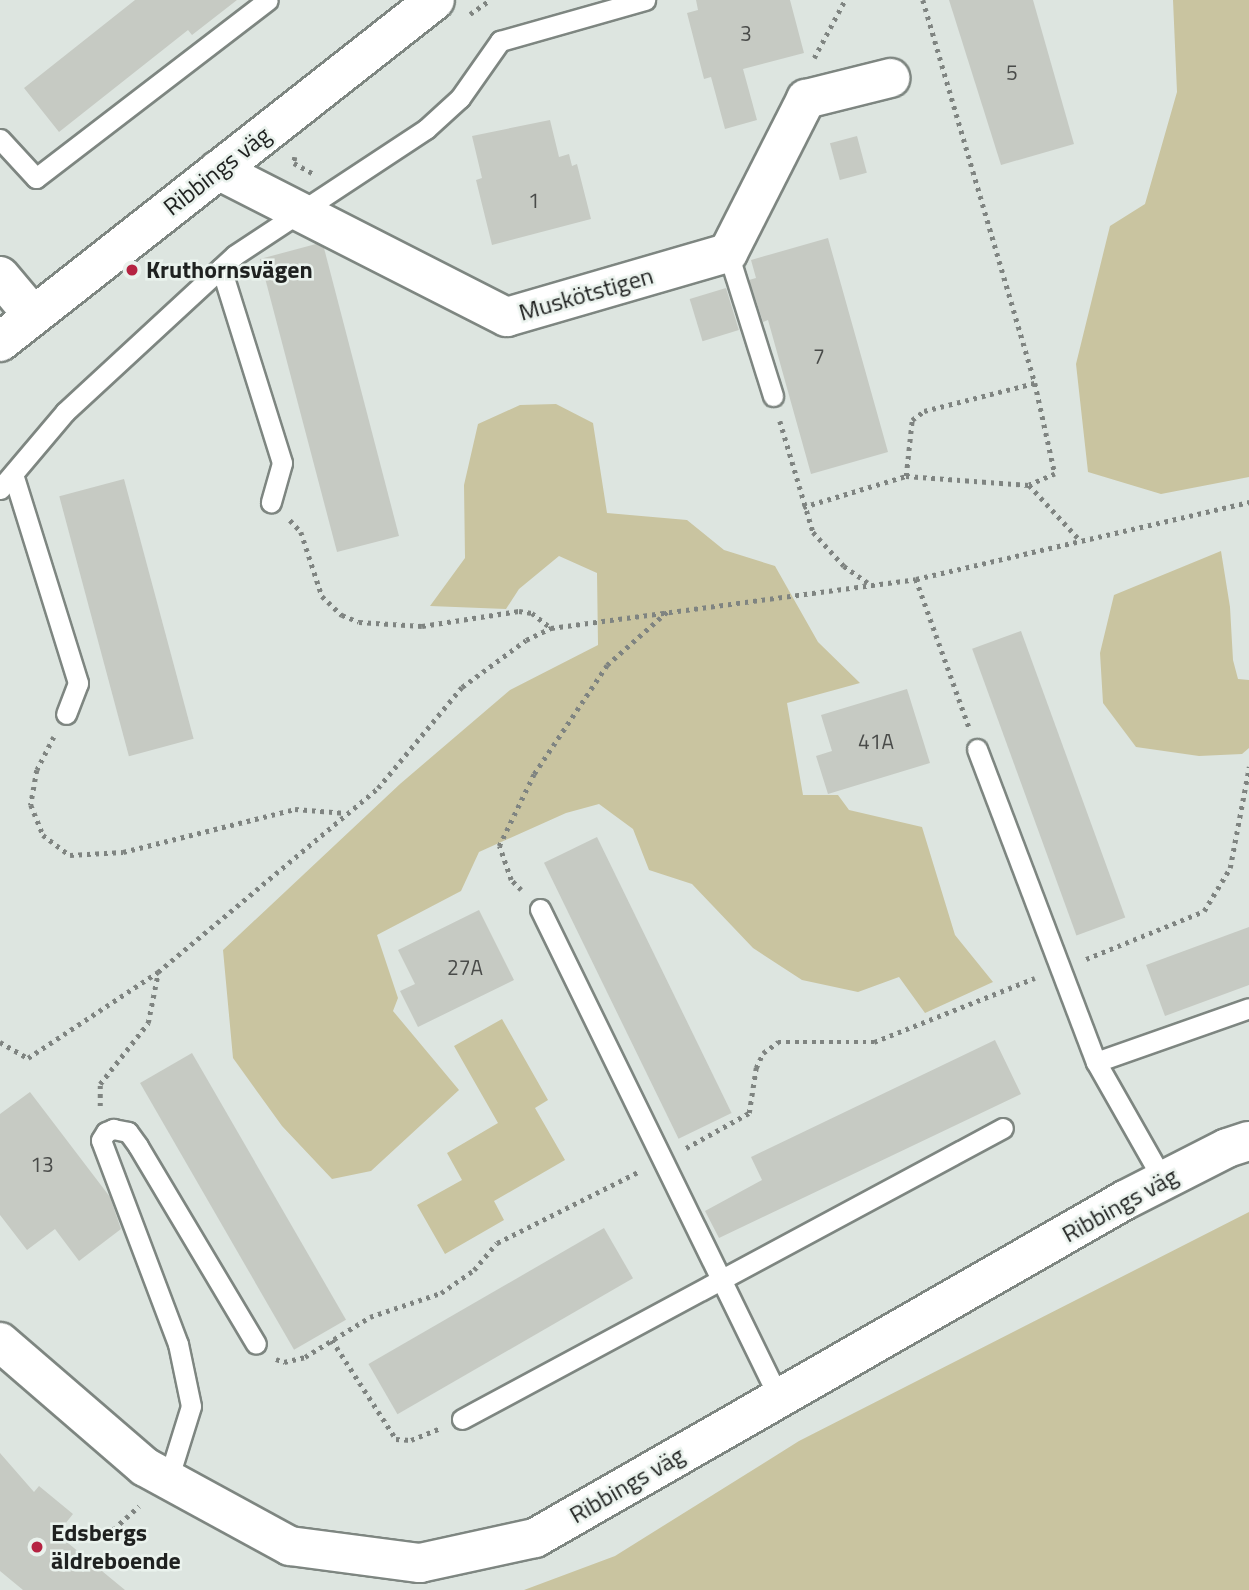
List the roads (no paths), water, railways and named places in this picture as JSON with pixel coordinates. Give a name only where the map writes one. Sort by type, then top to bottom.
[{"type":"street","name":"Ribbings väg","points":[[0,342],[32,314],[218,170],[416,6]]},
{"type":"street","points":[[728,253],[806,99],[890,78]]},
{"type":"street","name":"Muskötstigen","points":[[218,170],[507,317],[728,253]]},
{"type":"street","points":[[0,276],[32,314]]},
{"type":"street","name":"Ribbings väg","points":[[0,1342],[145,1467],[290,1546],[420,1563],[536,1538],[1163,1180],[1249,1141]]},
{"type":"lane","points":[[0,139],[36,178],[268,0]]},
{"type":"lane","points":[[0,489],[65,412],[220,268],[299,212],[426,130],[460,98],[500,41],[645,0]]},
{"type":"lane","points":[[728,253],[773,396]]},
{"type":"lane","points":[[220,268],[282,463],[271,502]]},
{"type":"lane","points":[[13,474],[78,683],[66,714]]},
{"type":"lane","points":[[977,749],[1096,1062],[1163,1180]]},
{"type":"lane","points":[[540,909],[779,1398]]},
{"type":"lane","points":[[1096,1062],[1249,1008]]},
{"type":"lane","points":[[462,1419],[1003,1128]]},
{"type":"lane","points":[[168,1480],[191,1406],[178,1344],[101,1140],[113,1129],[128,1132],[138,1146],[256,1344]]},
{"type":"place","name":"Kruthornsvägen","points":[[132,270]]},
{"type":"place","name":"Edsbergs äldreboende","points":[[37,1547]]}]
